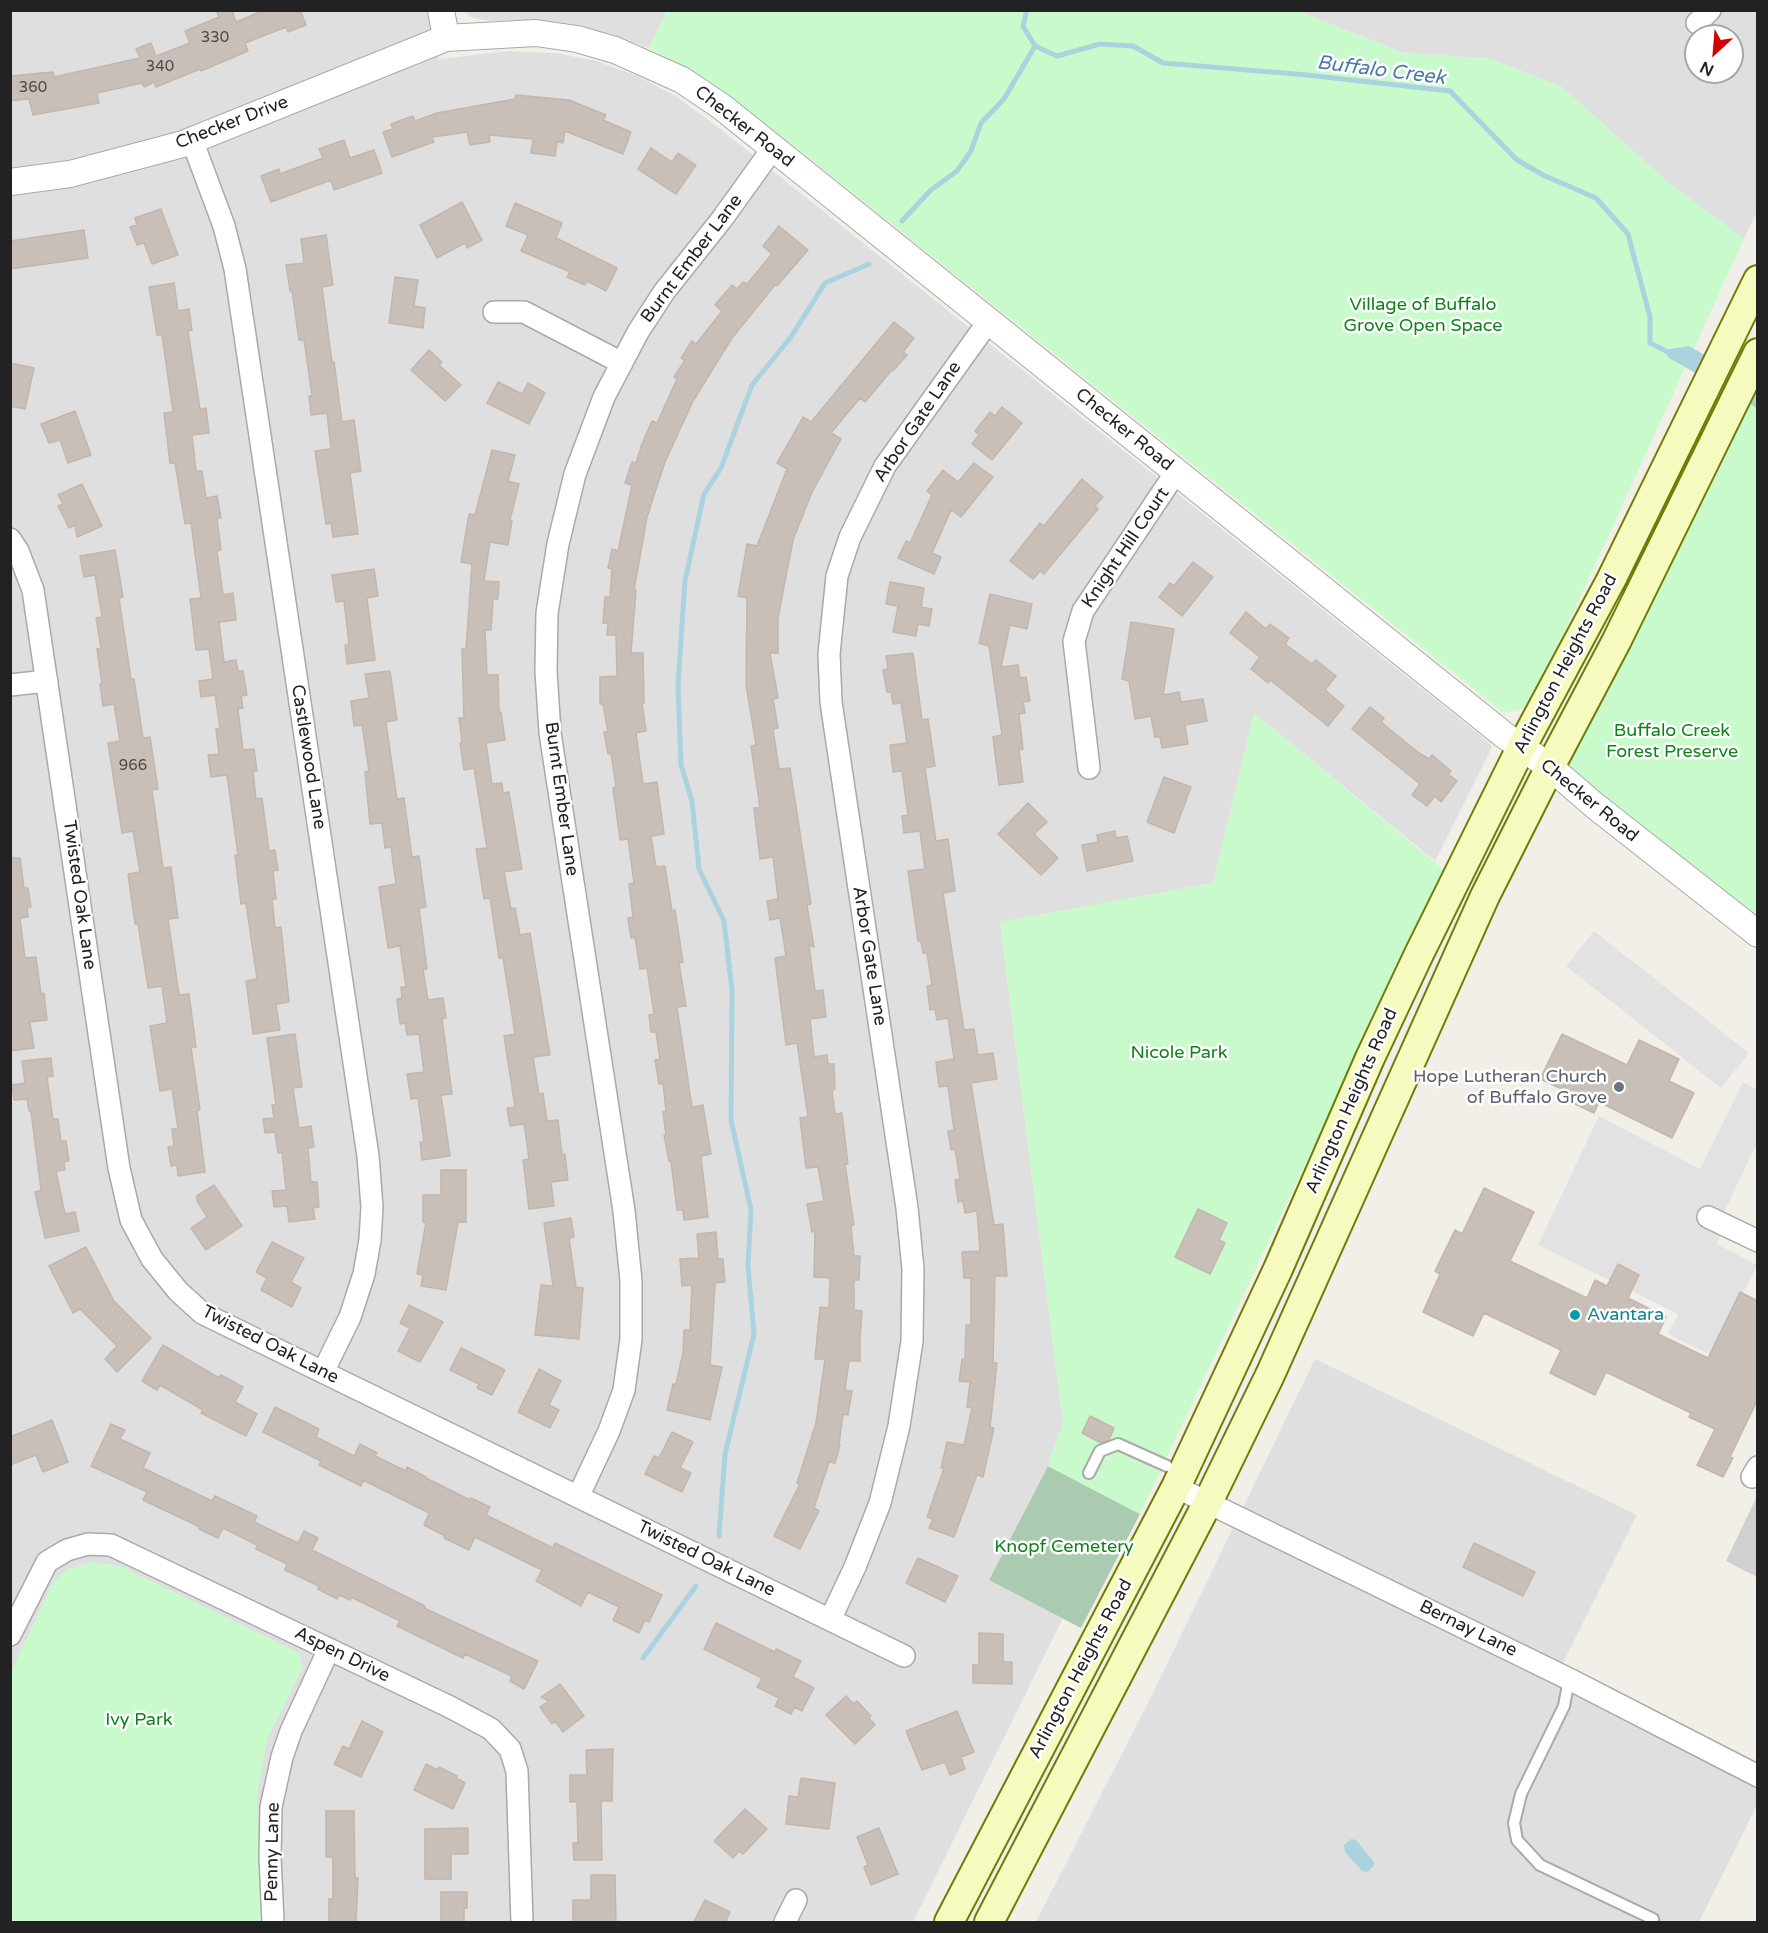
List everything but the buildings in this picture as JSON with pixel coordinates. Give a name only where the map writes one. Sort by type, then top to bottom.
[{"type":"main road","name":"Arlington Heights Road","points":[[949,1923],[1171,1476],[1278,1269],[1332,1142],[1404,985],[1521,748],[1611,580],[1758,280]]},
{"type":"main road","name":"Arlington Heights Road","points":[[989,1923],[1208,1502],[1270,1376],[1485,896],[1616,642],[1757,353]]},
{"type":"street","points":[[441,10],[446,38]]},
{"type":"street","name":"Checker Road","points":[[446,38],[536,33],[577,39],[615,50],[682,80],[722,107],[1521,748],[1550,767],[1593,805],[1758,934]]},
{"type":"street","name":"Checker Drive","points":[[10,182],[70,174],[192,140],[446,38]]},
{"type":"street","name":"Castlewood Lane","points":[[192,140],[224,226],[235,269],[368,1156],[372,1207],[370,1240],[364,1274],[350,1317],[323,1372]]},
{"type":"street","name":"Burnt Ember Lane","points":[[578,1497],[609,1431],[624,1390],[631,1339],[631,1281],[624,1211],[550,733],[546,671],[547,613],[558,544],[575,474],[604,397],[638,332],[664,291],[722,219],[773,148]]},
{"type":"street","points":[[494,312],[524,312],[622,363]]},
{"type":"street","name":"Arbor Gate Lane","points":[[830,1620],[855,1567],[880,1503],[899,1426],[912,1341],[913,1305],[913,1269],[907,1208],[831,702],[829,654],[837,576],[850,537],[885,466],[988,322]]},
{"type":"street","name":"Knight Hill Court","points":[[1089,768],[1074,641],[1083,611],[1176,472]]},
{"type":"street","name":"Twisted Oak Lane","points":[[10,539],[18,551],[33,590],[117,1156],[131,1220],[152,1259],[178,1291],[202,1313],[904,1656]]},
{"type":"street","points":[[10,685],[47,681]]},
{"type":"street","points":[[1708,1217],[1758,1241]]},
{"type":"street","name":"Bernay Lane","points":[[1171,1476],[1208,1502],[1569,1679],[1758,1776]]},
{"type":"street","name":"Aspen Drive","points":[[10,1635],[47,1562],[67,1550],[88,1544],[111,1545],[450,1707],[491,1729],[510,1749],[517,1771],[522,1923]]},
{"type":"street","name":"Penny Lane","points":[[273,1923],[270,1857],[271,1807],[282,1757],[291,1731],[329,1649]]},
{"type":"street","points":[[784,1923],[796,1900]]},
{"type":"lane","points":[[1089,1473],[1100,1451],[1118,1444],[1171,1476]]},
{"type":"lane","points":[[1569,1679],[1564,1706],[1521,1794],[1514,1822],[1517,1840],[1540,1865],[1653,1919],[1653,1923]]},
{"type":"shaded area","points":[[11,11],[429,11],[439,59],[510,51],[556,53],[596,61],[638,76],[677,97],[719,128],[1492,747],[1435,861],[1254,713],[1213,883],[1000,922],[1063,1423],[1048,1466],[989,1580],[1063,1618],[913,1922],[11,1922]]},
{"type":"shaded area","points":[[463,11],[667,11],[649,48],[608,33],[518,20],[489,21],[471,17]]},
{"type":"shaded area","points":[[1298,11],[1757,11],[1757,212],[1744,239],[1670,184],[1562,87],[1491,59],[1404,53]]},
{"type":"shaded area","points":[[1594,931],[1749,1053],[1721,1088],[1566,966]]},
{"type":"shaded area","points":[[1743,1082],[1757,1090],[1757,1143],[1724,1212],[1757,1229],[1757,1249],[1722,1232],[1717,1244],[1757,1265],[1713,1356],[1668,1334],[1678,1314],[1538,1245],[1599,1116],[1700,1169]]},
{"type":"shaded area","points":[[1315,1359],[1637,1515],[1553,1683],[1757,1787],[1757,1805],[1699,1922],[1036,1922],[1150,1699]]},
{"type":"shaded area","points":[[1757,1496],[1757,1577],[1726,1561]]},
{"type":"green space","name":"Village of Buffalo Grove Open Space","points":[[667,11],[1298,11],[1404,53],[1491,59],[1562,87],[1670,184],[1744,239],[1530,707],[1504,713],[814,162],[706,79],[649,48]]},
{"type":"green space","name":"Buffalo Creek Forest Preserve","points":[[1757,383],[1757,925],[1638,831],[1568,764],[1586,724],[1687,529]]},
{"type":"green space","name":"Nicole Park","points":[[1254,713],[1444,870],[1140,1514],[1048,1466],[1063,1423],[1000,922],[1213,883]]},
{"type":"green space","name":"Knopf Cemetery","points":[[1048,1466],[1140,1514],[1081,1628],[989,1580]]},
{"type":"green space","name":"Ivy Park","points":[[94,1562],[120,1566],[299,1653],[303,1667],[267,1740],[257,1794],[261,1922],[11,1922],[11,1672],[52,1584],[67,1569]]},
{"type":"water","points":[[1689,346],[1757,385],[1757,410],[1669,358],[1664,350]]},
{"type":"water","points":[[1351,1839],[1356,1840],[1374,1862],[1373,1867],[1367,1872],[1362,1871],[1345,1852],[1344,1845]]},
{"type":"waterway","name":"Buffalo Creek","points":[[1027,10],[1023,26],[1035,46],[1057,56],[1100,44],[1133,46],[1163,63],[1307,75],[1450,91],[1517,160],[1543,175],[1596,198],[1628,234],[1650,317],[1650,343],[1670,353]]},
{"type":"waterway","points":[[902,221],[931,190],[957,171],[971,151],[981,123],[1004,99],[1035,46]]},
{"type":"waterway","points":[[719,1536],[725,1454],[754,1334],[748,1266],[751,1210],[731,1120],[732,990],[724,921],[699,869],[692,801],[681,765],[678,684],[685,581],[704,494],[721,468],[752,385],[791,337],[825,283],[869,264]]},
{"type":"waterway","points":[[643,1658],[696,1586]]},
{"type":"place","name":"Hope Lutheran Church of Buffalo Grove","points":[[1619,1087]]},
{"type":"place","name":"Avantara","points":[[1575,1315]]}]
